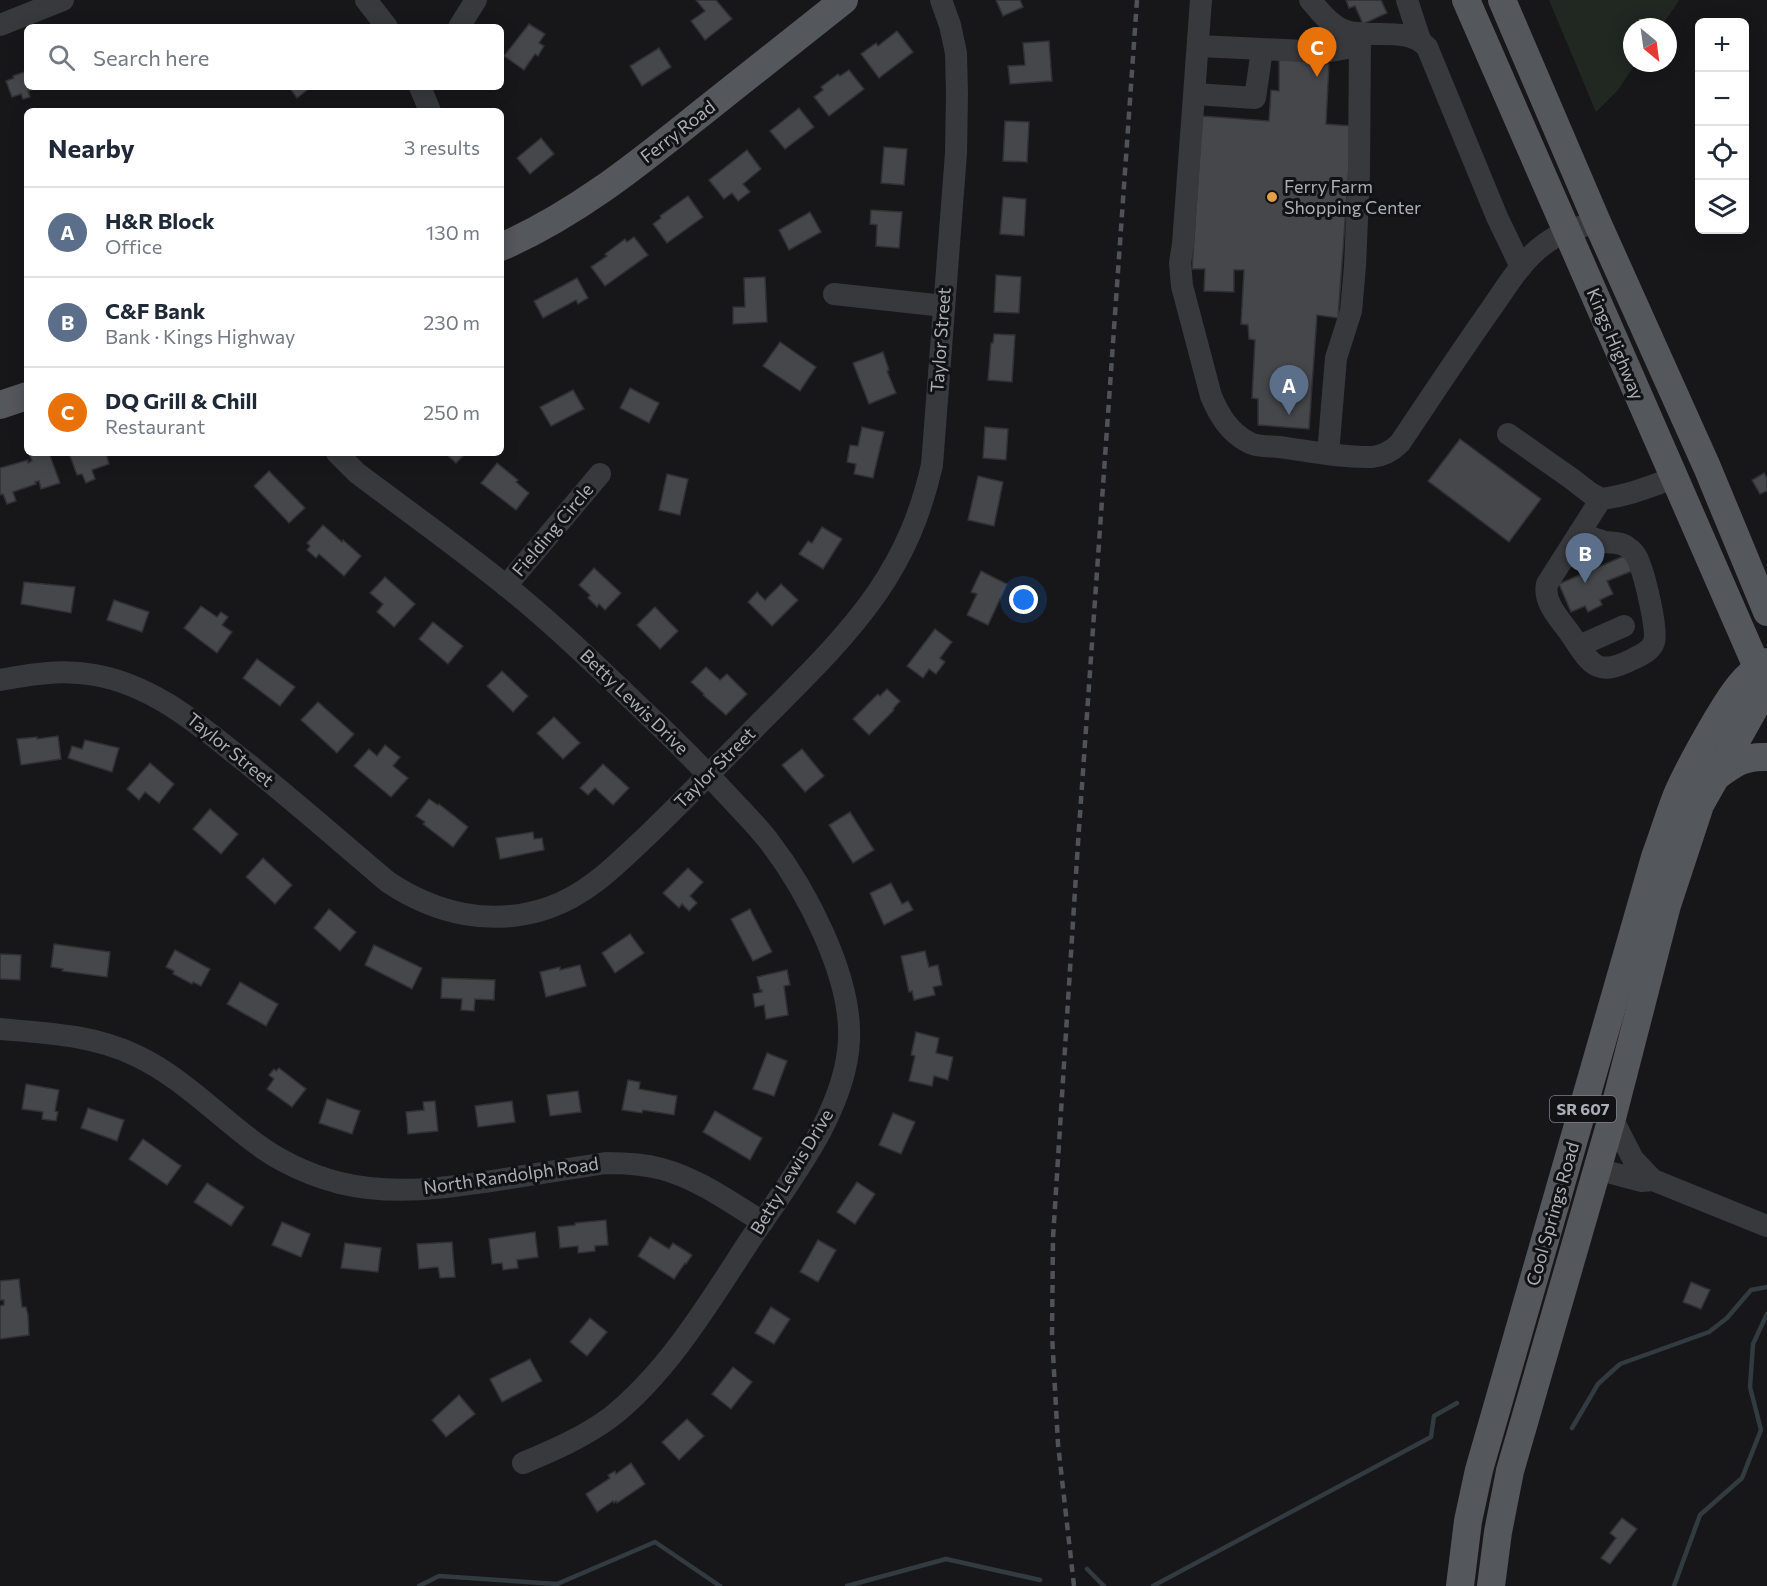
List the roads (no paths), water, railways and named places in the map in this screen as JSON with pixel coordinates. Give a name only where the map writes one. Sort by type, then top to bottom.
[{"type":"main road","name":"Ferry Road","points":[[507,239],[552,222],[605,188],[844,0]]},
{"type":"main road","name":"Kings Highway","points":[[1466,0],[1674,478],[1765,677]]},
{"type":"main road","name":"Kings Highway","points":[[1502,0],[1597,222],[1707,467],[1767,612]]},
{"type":"main road","points":[[0,405],[24,397]]},
{"type":"main road","name":"Cool Springs Road","points":[[1491,1586],[1498,1532],[1510,1472],[1612,1118],[1667,905],[1700,805],[1717,776],[1765,677]]},
{"type":"main road","name":"Cool Springs Road","points":[[1460,1586],[1468,1521],[1479,1470],[1655,856],[1677,796],[1700,747],[1729,699],[1743,681],[1765,677]]},
{"type":"main road","points":[[1717,776],[1739,760],[1767,757]]},
{"type":"main road","points":[[1594,1071],[1599,1102],[1588,1156],[1592,1165],[1597,1169]]},
{"type":"street","points":[[0,25],[39,5],[63,0]]},
{"type":"street","points":[[366,0],[385,24]]},
{"type":"street","points":[[461,24],[476,0]]},
{"type":"street","name":"Taylor Street","points":[[0,681],[62,671],[96,675],[152,694],[190,718],[388,882],[427,904],[471,916],[502,916],[546,908],[587,889],[607,874],[708,775],[844,635],[876,594],[911,533],[925,496],[932,465],[956,153],[956,53],[950,25],[940,0]]},
{"type":"street","points":[[1201,0],[1180,263],[1182,286],[1216,409],[1225,423],[1250,444],[1372,457],[1387,452],[1400,443],[1521,267],[1533,253],[1549,240],[1567,231],[1597,222]]},
{"type":"street","points":[[1310,0],[1333,25],[1359,40]]},
{"type":"street","points":[[1407,0],[1420,40]]},
{"type":"street","points":[[1199,46],[1325,52],[1359,40],[1411,36],[1420,40],[1427,47],[1493,208],[1521,267]]},
{"type":"street","points":[[1328,454],[1336,357],[1351,311],[1355,267],[1359,172],[1359,40]]},
{"type":"street","points":[[1195,94],[1255,98],[1262,50]]},
{"type":"street","points":[[422,90],[429,108]]},
{"type":"street","points":[[834,294],[944,306]]},
{"type":"street","points":[[1508,434],[1601,499],[1618,497],[1674,478]]},
{"type":"street","name":"Betty Lewis Drive","points":[[340,456],[357,472],[507,586],[587,657],[708,775],[767,838],[790,871],[821,927],[845,995],[849,1020],[846,1069],[832,1108],[814,1143],[705,1308],[658,1372],[630,1401],[580,1437],[523,1463]]},
{"type":"street","name":"Fielding Circle","points":[[507,586],[600,474]]},
{"type":"street","points":[[1579,533],[1604,542],[1624,544],[1635,555],[1644,577],[1655,634],[1653,643],[1649,650],[1618,667],[1600,667],[1590,661],[1552,608],[1546,595],[1547,584],[1579,533],[1601,499]]},
{"type":"street","points":[[1579,646],[1624,626]]},
{"type":"street","name":"North Randolph Road","points":[[0,1029],[63,1034],[93,1040],[138,1057],[205,1101],[255,1143],[309,1173],[339,1183],[370,1189],[409,1190],[447,1187],[606,1163],[632,1163],[662,1168],[686,1177],[763,1222]]},
{"type":"street","points":[[1612,1118],[1634,1159],[1653,1180],[1767,1226]]},
{"type":"street","points":[[1597,1169],[1641,1181],[1653,1180]]},
{"type":"waterway","points":[[1572,1428],[1598,1384],[1620,1364],[1709,1332],[1727,1318],[1751,1290],[1767,1287]]},
{"type":"waterway","points":[[1674,1586],[1700,1515],[1742,1478],[1761,1430],[1750,1387],[1753,1344],[1767,1314]]},
{"type":"waterway","points":[[1153,1586],[1431,1437],[1434,1416],[1457,1403]]},
{"type":"waterway","points":[[419,1586],[439,1576],[557,1584],[655,1542],[720,1586]]},
{"type":"waterway","points":[[847,1586],[946,1559],[1040,1580]]},
{"type":"waterway","points":[[1087,1569],[1104,1586]]},
{"type":"railway","points":[[1074,1586],[1058,1444],[1052,1335],[1053,1238],[1137,0]]},
{"type":"place","name":"DQ Grill & Chill","points":[[1317,77]]},
{"type":"place","name":"Ferry Farm Shopping Center","points":[[1272,197]]},
{"type":"place","name":"H&R Block","points":[[1289,415]]},
{"type":"place","name":"C&F Bank","points":[[1585,583]]}]
